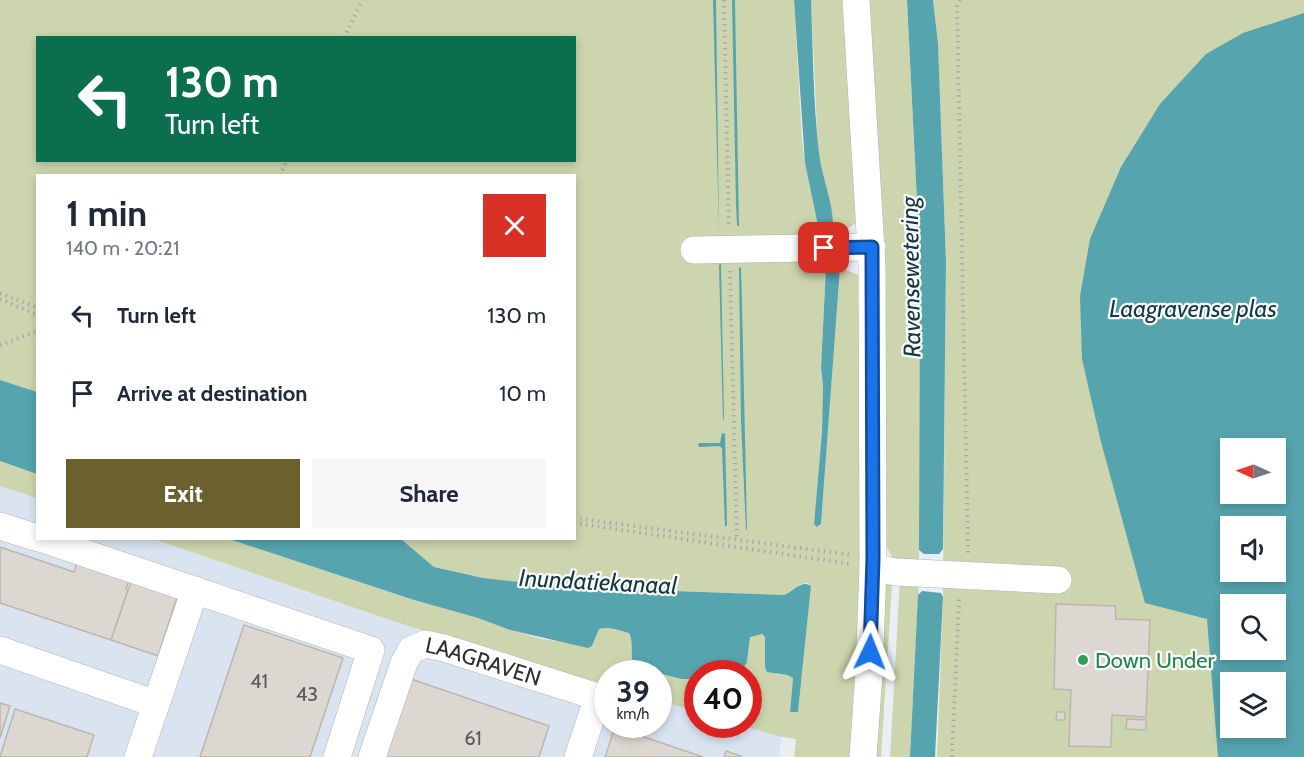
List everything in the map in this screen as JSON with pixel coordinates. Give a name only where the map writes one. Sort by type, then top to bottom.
[{"type":"street","points":[[856,0],[872,247],[873,563],[863,757]]},
{"type":"street","points":[[694,250],[872,247]]},
{"type":"street","points":[[0,525],[36,537]]},
{"type":"street","points":[[44,540],[372,650],[337,757]]},
{"type":"street","points":[[873,563],[904,572],[1058,580]]},
{"type":"street","points":[[138,757],[195,590]]},
{"type":"street","name":"LAAGRAVEN","points":[[372,757],[404,663],[411,650],[424,644],[444,648],[594,695]]},
{"type":"street","points":[[0,650],[156,704]]},
{"type":"street","name":"LAAGRAVEN","points":[[578,757],[594,719]]},
{"type":"path","points":[[345,36],[362,0]]},
{"type":"path","points":[[952,757],[961,574],[957,16],[957,5],[960,0]]},
{"type":"path","points":[[0,293],[36,307]]},
{"type":"path","points":[[0,299],[36,314]]},
{"type":"path","points":[[0,345],[36,332]]},
{"type":"path","points":[[576,518],[873,563]]},
{"type":"path","points":[[576,523],[873,563]]},
{"type":"shaded area","points":[[0,461],[36,474],[36,540],[232,540],[594,669],[594,738],[672,738],[672,696],[684,701],[684,738],[762,738],[762,730],[782,737],[779,757],[0,757]]},
{"type":"green space","points":[[0,0],[794,0],[802,140],[817,221],[822,226],[825,187],[818,150],[811,0],[846,0],[858,222],[844,231],[825,234],[837,259],[826,267],[821,368],[822,432],[814,524],[818,527],[821,524],[840,268],[859,275],[863,410],[858,612],[850,757],[794,757],[796,739],[762,731],[762,660],[747,660],[750,637],[761,634],[765,636],[765,667],[776,674],[793,678],[790,711],[798,712],[811,586],[807,583],[800,584],[783,595],[562,587],[483,578],[434,567],[402,540],[576,540],[576,174],[36,174],[36,392],[0,380]]},
{"type":"green space","points":[[864,0],[907,0],[920,260],[919,564],[894,561],[884,542]]},
{"type":"green space","points":[[933,0],[1304,0],[1304,757],[937,757],[943,597],[946,262],[938,43]]},
{"type":"green space","points":[[0,461],[36,474],[36,498],[0,486]]},
{"type":"green space","points":[[157,540],[232,540],[542,639],[592,646],[599,629],[610,628],[629,633],[631,655],[641,660],[594,660],[594,681],[402,624]]},
{"type":"green space","points":[[900,578],[919,579],[910,757],[890,757]]},
{"type":"green space","points":[[886,585],[892,585],[881,757],[876,757]]},
{"type":"green space","points":[[672,675],[684,679],[684,708],[672,704]]},
{"type":"water","points":[[713,0],[716,0],[719,232]]},
{"type":"water","points":[[732,0],[735,0],[739,227],[736,204]]},
{"type":"water","points":[[794,0],[811,0],[817,134],[832,210],[833,229],[823,229],[817,221],[805,163]]},
{"type":"water","points":[[907,0],[933,0],[938,43],[946,262],[943,549],[939,554],[924,554],[919,550],[920,261]]},
{"type":"water","name":"Laagravense plas","points":[[1304,13],[1304,757],[1218,757],[1207,619],[1145,603],[1101,442],[1082,359],[1080,296],[1090,239],[1121,167],[1160,104],[1206,54],[1243,33]]},
{"type":"water","points":[[721,264],[724,417],[723,421],[719,265]]},
{"type":"water","points":[[739,267],[741,268],[742,303],[746,530],[741,420]]},
{"type":"water","points":[[826,267],[840,268],[821,524],[817,527],[814,524],[822,432],[821,368]]},
{"type":"water","points":[[0,380],[36,392],[36,474],[0,461]]},
{"type":"water","points":[[722,433],[725,434],[727,525],[725,527],[722,448],[719,446],[699,447],[698,445],[699,443],[720,443]]},
{"type":"water","points":[[232,540],[402,540],[434,567],[483,578],[562,587],[783,595],[800,585],[811,586],[798,712],[790,712],[793,678],[767,672],[765,637],[762,634],[750,637],[747,660],[684,660],[684,679],[681,679],[672,677],[672,660],[632,660],[629,633],[610,628],[599,629],[592,646],[588,648],[510,630],[478,618],[414,600]]},
{"type":"water","points":[[922,591],[941,593],[943,597],[935,757],[910,757],[918,595]]},
{"type":"building","points":[[0,547],[74,572],[78,558],[130,576],[126,589],[128,590],[111,640],[0,603]]},
{"type":"building","points":[[131,582],[177,597],[158,656],[111,640]]},
{"type":"building","points":[[1056,604],[1115,606],[1116,619],[1150,620],[1146,717],[1112,715],[1111,747],[1069,746],[1071,690],[1054,689]]},
{"type":"building","points":[[244,625],[343,658],[310,757],[200,757]]},
{"type":"building","points":[[411,679],[549,726],[539,757],[385,757]]},
{"type":"building","points":[[0,703],[10,706],[0,738]]},
{"type":"building","points":[[15,709],[94,735],[87,757],[0,757]]},
{"type":"building","points":[[1057,712],[1065,712],[1065,720],[1056,720]]},
{"type":"building","points":[[1127,719],[1146,720],[1146,730],[1126,729]]},
{"type":"building","points":[[611,738],[647,738],[703,757],[605,757]]},
{"type":"building","points":[[726,751],[741,756],[741,757],[724,757]]},
{"type":"place","name":"Down Under","points":[[1083,660]]},
{"type":"route","points":[[824,248],[872,247],[873,558],[870,652]]},
{"type":"water label","name":"Ravensewetering","points":[[911,277]]},
{"type":"water label","name":"Inundatiekanaal","points":[[598,582]]}]
